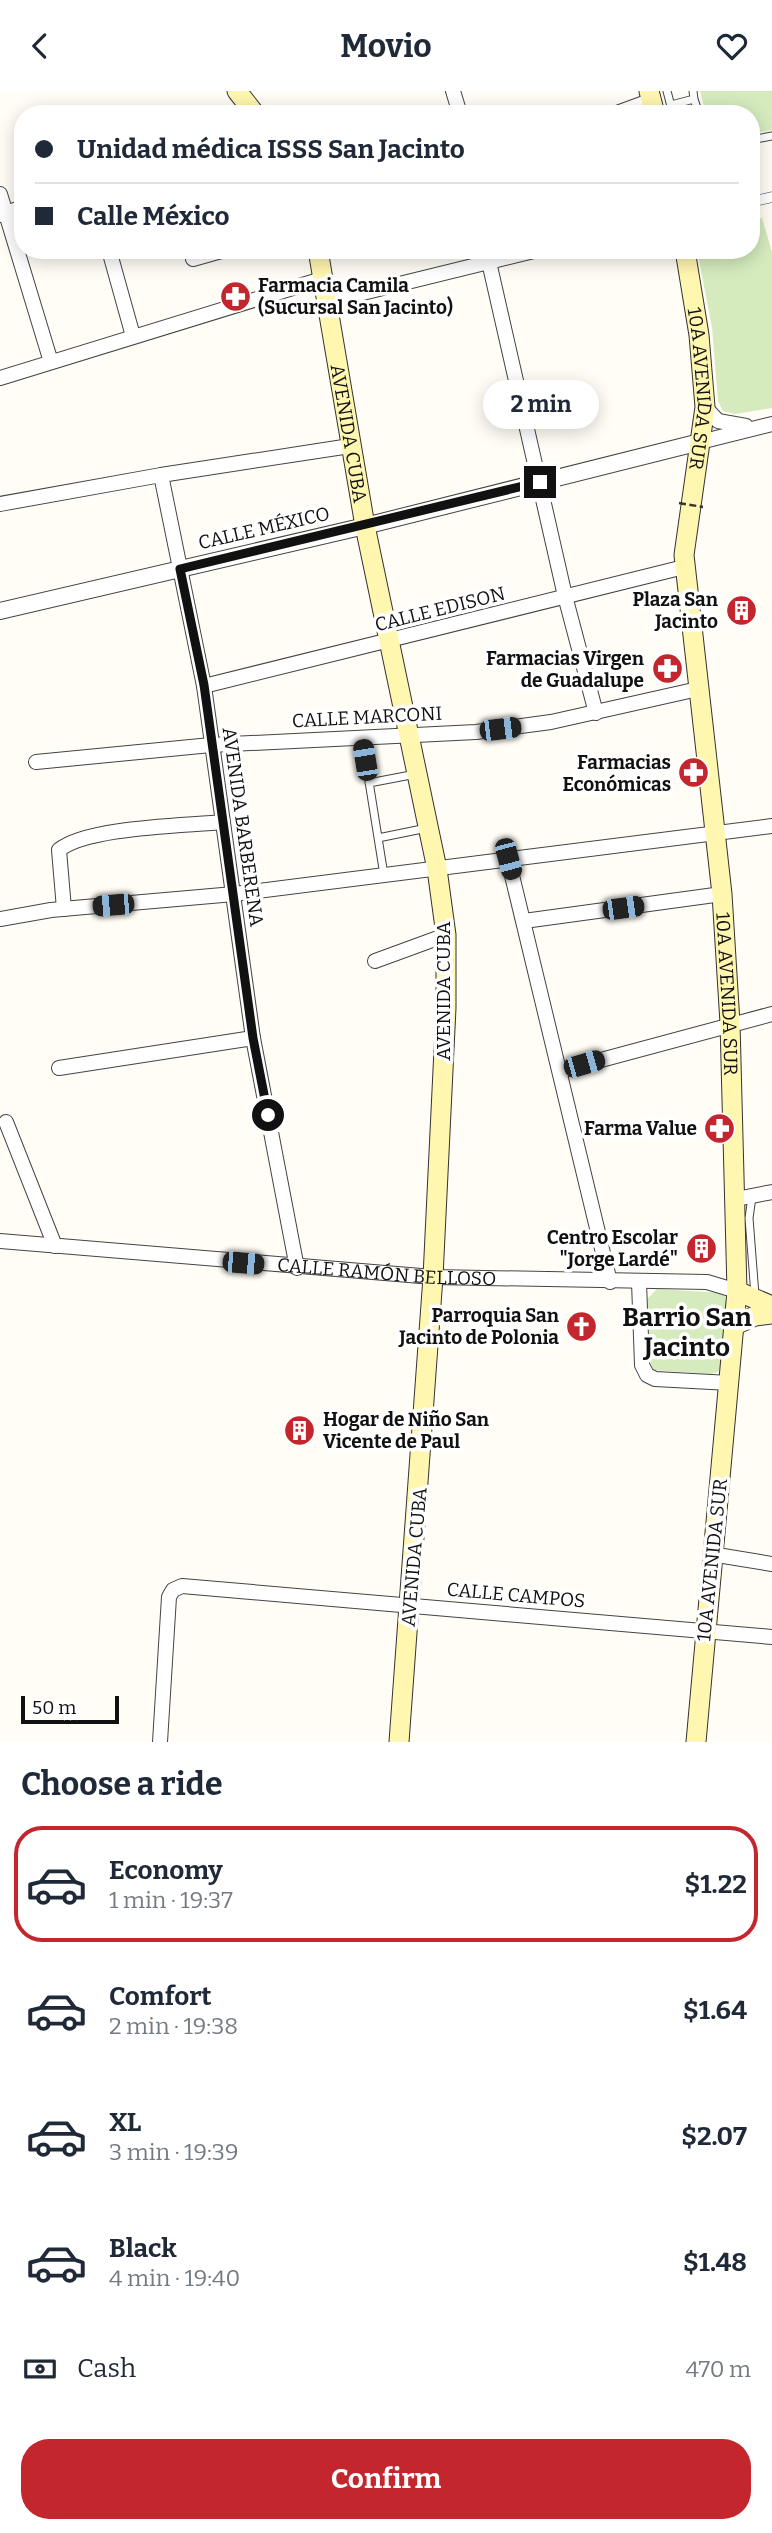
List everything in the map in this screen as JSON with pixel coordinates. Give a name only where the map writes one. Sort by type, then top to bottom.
[{"type":"main road","points":[[237,91],[248,105]]},
{"type":"main road","name":"AVENIDA CUBA","points":[[319,259],[365,526],[437,869],[446,935],[446,1008],[433,1277],[399,1742]]},
{"type":"main road","name":"10A AVENIDA SUR","points":[[686,259],[699,335],[705,407],[685,541],[684,567],[722,894],[744,1198],[730,1383],[711,1554],[696,1742]]},
{"type":"main road","name":"CALLE RAMÓN BELLOSO","points":[[737,1291],[764,1303]]},
{"type":"main road","points":[[734,1325],[755,1316],[772,1314]]},
{"type":"street","points":[[0,194],[3,214],[14,248]]},
{"type":"street","points":[[18,259],[51,362]]},
{"type":"street","points":[[111,259],[132,336]]},
{"type":"street","points":[[326,302],[501,259]]},
{"type":"street","points":[[489,262],[565,596],[596,713]]},
{"type":"street","points":[[0,378],[322,279]]},
{"type":"street","points":[[705,407],[718,421],[765,426]]},
{"type":"street","points":[[701,442],[765,426]]},
{"type":"street","name":"CALLE MÉXICO","points":[[0,611],[365,526],[701,442]]},
{"type":"street","points":[[0,504],[161,475],[350,446]]},
{"type":"street","name":"AVENIDA BARBERENA","points":[[161,475],[204,685],[253,1038],[297,1268]]},
{"type":"street","name":"CALLE EDISON","points":[[204,685],[389,642],[684,567]]},
{"type":"street","name":"CALLE MARCONI","points":[[36,762],[211,745],[475,732],[596,713],[698,689]]},
{"type":"street","points":[[64,909],[59,850],[68,842],[90,835],[223,822]]},
{"type":"street","points":[[0,919],[64,909],[234,894],[772,825]]},
{"type":"street","points":[[508,859],[610,1282]]},
{"type":"street","points":[[524,921],[722,894]]},
{"type":"street","points":[[375,961],[446,935]]},
{"type":"street","points":[[560,1071],[730,1023],[772,1014]]},
{"type":"street","points":[[59,1068],[253,1038]]},
{"type":"street","points":[[6,1122],[55,1246]]},
{"type":"street","points":[[744,1198],[772,1192]]},
{"type":"street","name":"CALLE RAMÓN BELLOSO","points":[[0,1241],[297,1268],[433,1277],[706,1282],[737,1291]]},
{"type":"street","points":[[639,1282],[642,1365],[647,1375],[655,1379],[730,1383]]},
{"type":"street","points":[[711,1554],[772,1564]]},
{"type":"street","name":"CALLE CAMPOS","points":[[160,1742],[169,1597],[173,1590],[182,1586],[772,1636]]},
{"type":"lane","points":[[661,102],[693,95]]},
{"type":"lane","points":[[361,737],[384,875]]},
{"type":"lane","points":[[369,783],[416,774]]},
{"type":"lane","points":[[378,838],[428,827]]},
{"type":"lane","name":"10A AVENIDA SUR","points":[[744,1198],[764,1303]]},
{"type":"path","points":[[679,503],[703,507]]},
{"type":"green space","points":[[700,91],[772,91],[772,130],[760,132],[760,105],[704,105]]},
{"type":"green space","points":[[760,218],[772,252],[772,408],[735,414],[723,411],[718,401],[712,327],[699,259],[760,259]]},
{"type":"green space","points":[[657,1289],[724,1293],[727,1303],[722,1365],[718,1372],[711,1374],[651,1370],[646,1300]]},
{"type":"place","name":"Farmacia Camila (Sucursal San Jacinto)","points":[[235,296]]},
{"type":"place","name":"Plaza San Jacinto","points":[[741,610]]},
{"type":"place","name":"Farmacias Virgen de Guadalupe","points":[[667,669]]},
{"type":"place","name":"Farmacias Económicas","points":[[694,773]]},
{"type":"place","name":"Farma Value","points":[[720,1128]]},
{"type":"place","name":"Centro Escolar \"Jorge Lardé\"","points":[[701,1248]]},
{"type":"place","name":"Parroquia San Jacinto de Polonia","points":[[582,1326]]},
{"type":"place","name":"Hogar de Niño San Vicente de Paul","points":[[300,1430]]},
{"type":"district","name":"Barrio San Jacinto","points":[[687,1332]]},
{"type":"route","points":[[268,1115],[253,1038],[204,685],[180,569],[540,482]]}]
